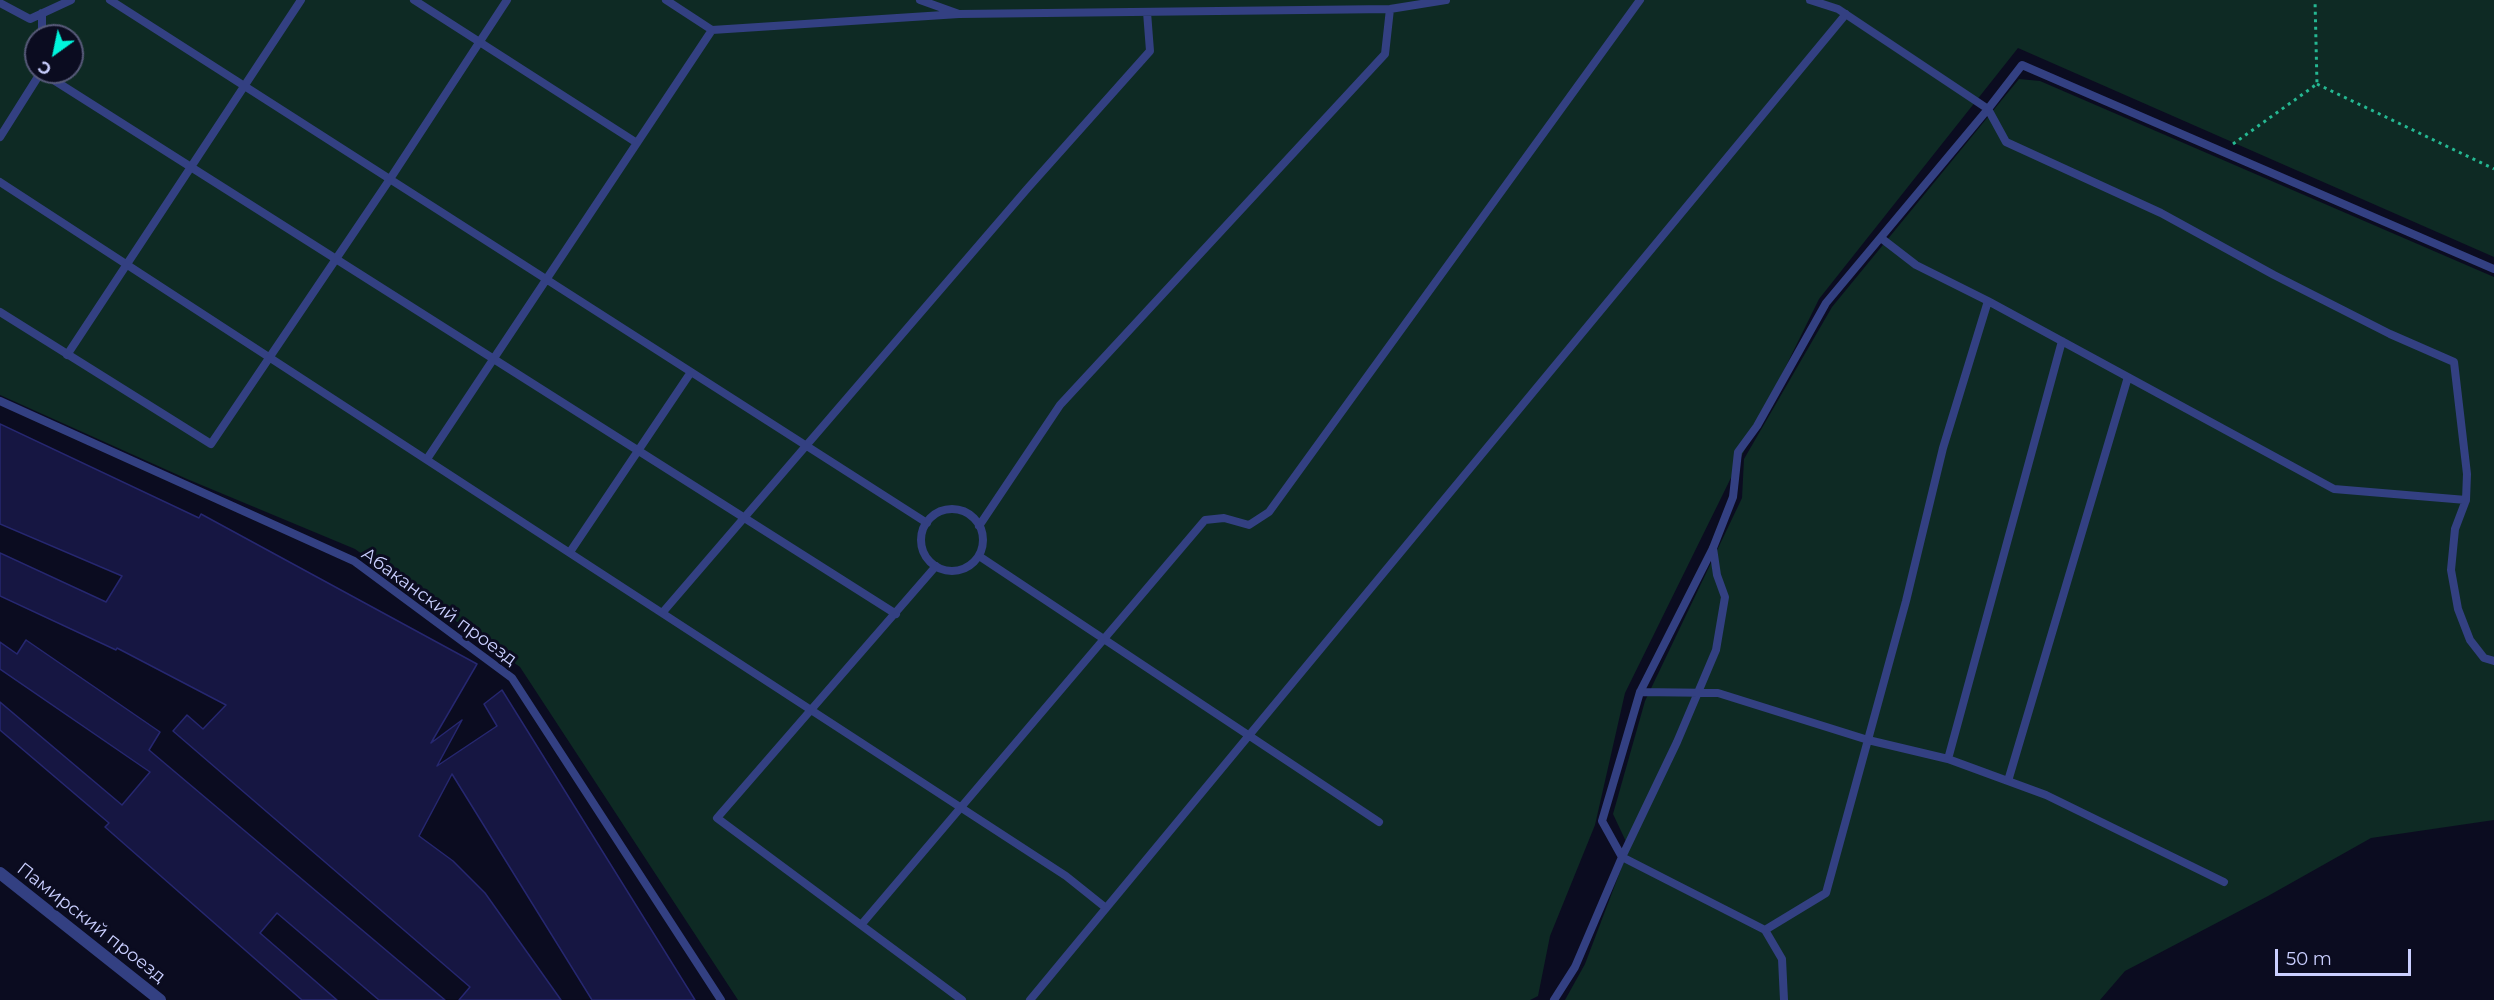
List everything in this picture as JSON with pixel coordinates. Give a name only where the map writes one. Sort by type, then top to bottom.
[{"type":"street","name":"Памирский проезд","points":[[0,873],[160,1000]]},
{"type":"lane","points":[[0,3],[30,19],[71,0]]},
{"type":"lane","points":[[110,0],[927,523]]},
{"type":"lane","points":[[68,355],[301,0]]},
{"type":"lane","points":[[414,0],[637,143]]},
{"type":"lane","points":[[0,312],[211,444],[390,179],[507,0]]},
{"type":"lane","points":[[666,0],[712,30],[959,14],[1390,9],[1446,0]]},
{"type":"lane","points":[[920,0],[959,14]]},
{"type":"lane","points":[[861,925],[1205,520],[1224,518],[1249,525],[1269,512],[1640,0]]},
{"type":"lane","points":[[1810,0],[1838,9],[1988,109],[2006,142],[2162,213],[2274,275],[2390,334],[2454,362],[2467,474],[2466,500],[2455,528],[2451,570],[2458,609],[2470,640],[2484,658],[2494,661]]},
{"type":"lane","points":[[979,526],[1060,405],[1385,54],[1390,9]]},
{"type":"lane","points":[[663,612],[1027,189],[1150,51],[1147,12]]},
{"type":"lane","points":[[42,14],[42,24]]},
{"type":"lane","points":[[1030,1000],[1846,14]]},
{"type":"lane","points":[[427,459],[712,30]]},
{"type":"lane","points":[[1784,1000],[1782,959],[1766,930],[1622,857],[1602,821],[1640,692],[1713,548],[1733,497],[1738,452],[1757,426],[1826,303],[2022,65],[2494,269]]},
{"type":"lane","points":[[0,137],[33,84]]},
{"type":"lane","points":[[60,84],[896,614]]},
{"type":"lane","points":[[0,182],[962,807],[1066,876],[1106,909]]},
{"type":"lane","points":[[1881,238],[1916,265],[1988,301],[2334,489],[2466,500]]},
{"type":"lane","points":[[1766,930],[1826,893],[1906,601],[1943,448],[1988,301]]},
{"type":"lane","points":[[1948,759],[2062,341]]},
{"type":"lane","points":[[570,552],[692,372]]},
{"type":"lane","points":[[2008,781],[2128,377]]},
{"type":"lane","name":"Абаканский проезд","points":[[0,401],[354,561],[512,678],[722,1000]]},
{"type":"lane","points":[[944,511],[964,512],[979,526],[983,536],[979,556],[964,569],[945,570],[936,566],[923,551],[923,532],[927,523],[944,511]]},
{"type":"lane","points":[[1554,1000],[1575,967],[1622,857],[1699,693],[1716,650],[1725,597],[1717,575],[1713,548]]},
{"type":"lane","points":[[979,556],[1379,822]]},
{"type":"lane","points":[[936,566],[717,818],[962,1000]]},
{"type":"lane","points":[[1640,692],[1718,693],[1868,740],[1948,759],[2046,795],[2224,882]]},
{"type":"path","points":[[2315,0],[2317,84]]},
{"type":"path","points":[[2222,151],[2317,84]]},
{"type":"path","points":[[2317,84],[2494,168]]},
{"type":"green space","points":[[0,0],[2494,0],[2494,257],[2018,48],[1819,299],[1625,693],[1595,825],[1550,936],[1538,996],[1530,1000],[738,1000],[520,667],[355,549],[187,479],[0,395]]},
{"type":"green space","points":[[2019,79],[2040,81],[2494,277],[2494,820],[2371,838],[2268,896],[2125,971],[2100,1000],[1565,1000],[1585,964],[1629,848],[1613,814],[1645,701],[1742,498],[1744,459],[1832,307]]},
{"type":"building","points":[[0,424],[199,518],[201,514],[477,664],[431,743],[462,720],[437,766],[497,726],[484,704],[502,690],[695,1000],[592,1000],[452,774],[419,836],[453,861],[485,893],[561,1000],[459,1000],[470,987],[173,731],[187,715],[203,729],[226,705],[117,648],[116,650],[0,596],[0,553],[106,602],[122,576],[0,524]]},
{"type":"building","points":[[26,640],[160,732],[149,750],[445,1000],[379,1000],[277,913],[260,933],[337,1000],[302,1000],[105,827],[109,823],[0,730],[0,702],[122,805],[150,772],[0,669],[0,642],[17,654]]}]
